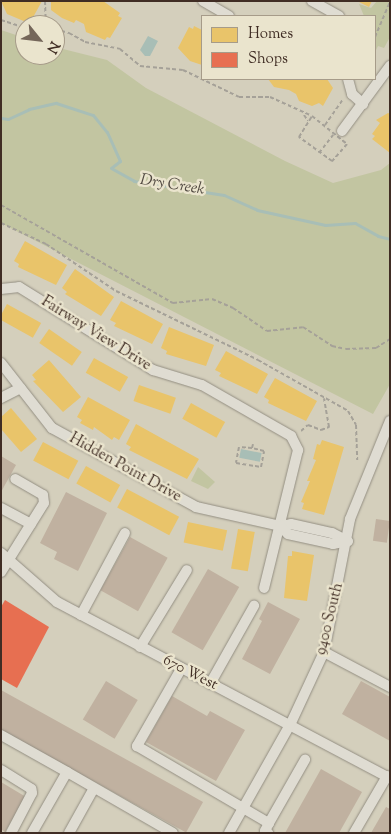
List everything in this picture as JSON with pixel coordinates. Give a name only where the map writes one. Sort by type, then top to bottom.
[{"type":"street","points":[[203,1],[227,15]]},
{"type":"street","points":[[312,1],[337,15]]},
{"type":"street","points":[[338,132],[363,104],[390,66]]},
{"type":"street","points":[[348,80],[352,94],[363,104]]},
{"type":"street","name":"Fairway View Drive","points":[[1,289],[19,287],[153,370],[202,385],[291,436],[298,450],[264,588]]},
{"type":"street","name":"Hidden Point Drive","points":[[1,363],[52,428],[196,507],[280,526],[291,524],[332,533],[348,541]]},
{"type":"street","points":[[1,398],[21,388]]},
{"type":"street","name":"9400 South","points":[[229,833],[291,723],[324,652],[356,499],[390,421]]},
{"type":"street","points":[[1,572],[5,556],[31,524],[44,498],[16,479]]},
{"type":"street","points":[[1,508],[31,524]]},
{"type":"street","points":[[81,615],[125,533]]},
{"type":"street","name":"670 West","points":[[5,556],[57,602],[210,684],[291,723],[388,777]]},
{"type":"street","points":[[140,647],[187,570]]},
{"type":"street","points":[[210,684],[254,606]]},
{"type":"street","points":[[324,652],[390,687]]},
{"type":"street","points":[[181,669],[138,746],[244,807],[268,828],[305,760]]},
{"type":"street","points":[[1,735],[173,833]]},
{"type":"street","points":[[1,770],[31,789],[32,793],[12,833]]},
{"type":"street","points":[[32,833],[67,772]]},
{"type":"street","points":[[354,833],[388,777]]},
{"type":"street","points":[[69,833],[94,788]]},
{"type":"path","points":[[45,1],[46,15]]},
{"type":"path","points":[[376,35],[390,2]]},
{"type":"path","points":[[1,20],[15,25]]},
{"type":"path","points":[[65,31],[85,42],[120,49],[140,66],[182,70],[201,79]]},
{"type":"path","points":[[203,80],[239,97],[270,97],[304,115],[312,116],[338,132],[347,144],[332,161],[298,136],[312,116]]},
{"type":"path","points":[[325,125],[344,102],[342,93]]},
{"type":"path","points":[[304,115],[308,121]]},
{"type":"path","points":[[319,153],[338,132]]},
{"type":"path","points":[[1,205],[173,303],[212,299],[233,308],[267,331],[303,327],[332,346],[346,349],[376,348],[390,340]]},
{"type":"path","points":[[1,223],[46,244],[116,291],[258,360],[352,416],[357,460]]},
{"type":"path","points":[[298,433],[308,425],[321,430],[329,427],[324,398]]},
{"type":"path","points":[[252,448],[253,444]]},
{"type":"path","points":[[238,447],[252,448],[264,450],[261,467],[236,463],[238,447]]},
{"type":"green space","points":[[377,1],[390,1],[390,37],[384,48],[378,46],[376,50],[376,15],[364,15],[359,4],[371,8]]},
{"type":"green space","points":[[1,30],[15,35],[15,65],[65,65],[65,50],[107,60],[146,88],[285,161],[333,183],[381,170],[390,163],[390,384],[373,414],[1,223]]},
{"type":"green space","points":[[198,467],[215,482],[208,489],[191,481]]},
{"type":"water","points":[[148,36],[158,41],[150,56],[145,56],[140,50]]},
{"type":"water","points":[[241,449],[262,453],[260,462],[239,458]]},
{"type":"building: Homes","points":[[1,1],[42,1],[34,15],[15,15],[15,17],[7,14]]},
{"type":"building: Homes","points":[[51,1],[103,1],[120,13],[118,16],[122,18],[110,38],[107,37],[105,40],[86,32],[84,24],[76,20],[74,23],[65,19],[65,15],[58,15],[51,10]]},
{"type":"building: Homes","points":[[357,1],[372,1],[369,7]]},
{"type":"building: Homes","points":[[194,26],[201,30],[201,65],[190,61],[178,48],[189,27],[193,29]]},
{"type":"building: Homes","points":[[269,80],[328,80],[333,88],[323,106],[319,103],[312,106],[299,101],[296,94],[289,90],[274,87]]},
{"type":"building: Homes","points":[[388,113],[390,114],[390,153],[372,139],[375,136],[372,134],[380,123],[376,120]]},
{"type":"building: Homes","points":[[25,241],[67,265],[56,285],[18,267],[19,264],[14,261]]},
{"type":"building: Homes","points":[[75,269],[114,297],[101,316],[65,294],[67,292],[62,288]]},
{"type":"building: Homes","points":[[121,301],[163,324],[152,344],[114,326],[116,323],[110,320]]},
{"type":"building: Homes","points":[[7,304],[41,323],[33,338],[1,320],[1,315]]},
{"type":"building: Homes","points":[[169,327],[214,345],[206,366],[166,354],[167,351],[161,348]]},
{"type":"building: Homes","points":[[49,329],[82,352],[72,366],[39,343]]},
{"type":"building: Homes","points":[[226,351],[268,374],[257,394],[219,376],[221,373],[215,370]]},
{"type":"building: Homes","points":[[94,358],[128,377],[120,392],[86,373]]},
{"type":"building: Homes","points":[[49,360],[81,397],[63,412],[33,381],[36,380],[32,375]]},
{"type":"building: Homes","points":[[275,378],[317,401],[306,421],[268,403],[269,400],[264,397]]},
{"type":"building: Homes","points":[[139,385],[176,398],[170,414],[133,401]]},
{"type":"building: Homes","points":[[88,397],[130,420],[119,440],[114,437],[112,440],[94,427],[93,430],[80,423],[82,420],[77,417]]},
{"type":"building: Homes","points":[[191,403],[225,422],[216,438],[182,419]]},
{"type":"building: Homes","points":[[11,408],[37,439],[21,452],[1,429],[1,417]]},
{"type":"building: Homes","points":[[136,424],[199,459],[187,479],[129,450],[131,447],[126,444]]},
{"type":"building: Homes","points":[[322,440],[344,447],[324,515],[302,509],[304,503],[301,502],[316,460],[313,459],[317,444],[320,445]]},
{"type":"building: Homes","points":[[43,442],[78,461],[68,479],[33,461]]},
{"type":"building: Homes","points":[[86,466],[120,485],[110,502],[76,483]]},
{"type":"building: Homes","points":[[127,489],[179,517],[169,535],[117,508]]},
{"type":"building: Homes","points":[[188,522],[227,530],[223,551],[184,543]]},
{"type":"building: Homes","points":[[238,529],[255,532],[248,571],[231,568]]},
{"type":"building: Homes","points":[[292,551],[314,555],[307,601],[284,598],[288,556],[292,556]]},
{"type":"building: Shops","points":[[5,600],[49,627],[17,688],[1,679],[1,607]]},
{"type":"building: Other","points":[[1,456],[16,465],[1,492]]},
{"type":"building: Other","points":[[66,492],[107,513],[78,571],[54,559],[57,552],[40,543]]},
{"type":"building: Other","points":[[376,519],[390,521],[387,543],[373,541]]},
{"type":"building: Other","points":[[130,537],[168,558],[138,611],[100,590]]},
{"type":"building: Other","points":[[208,569],[239,587],[203,650],[172,632]]},
{"type":"building: Other","points":[[268,602],[300,619],[270,674],[242,659],[262,621],[259,619]]},
{"type":"building: Other","points":[[106,681],[138,700],[115,739],[83,720]]},
{"type":"building: Other","points":[[361,681],[390,697],[390,741],[342,714]]},
{"type":"building: Other","points":[[1,690],[203,802],[186,833],[1,730]]},
{"type":"building: Other","points":[[172,696],[207,716],[210,711],[245,730],[216,781],[146,742]]},
{"type":"building: Other","points":[[321,769],[362,792],[339,833],[285,833]]},
{"type":"building: Other","points":[[1,782],[26,797],[5,832],[1,829]]},
{"type":"building: Other","points":[[386,807],[390,809],[390,833],[371,833]]},
{"type":"waterway","name":"Dry Creek","points":[[1,118],[8,119],[29,109],[56,103],[93,115],[107,132],[120,161],[111,168],[134,181],[224,195],[257,210],[325,225],[355,223],[378,236],[390,239]]}]
